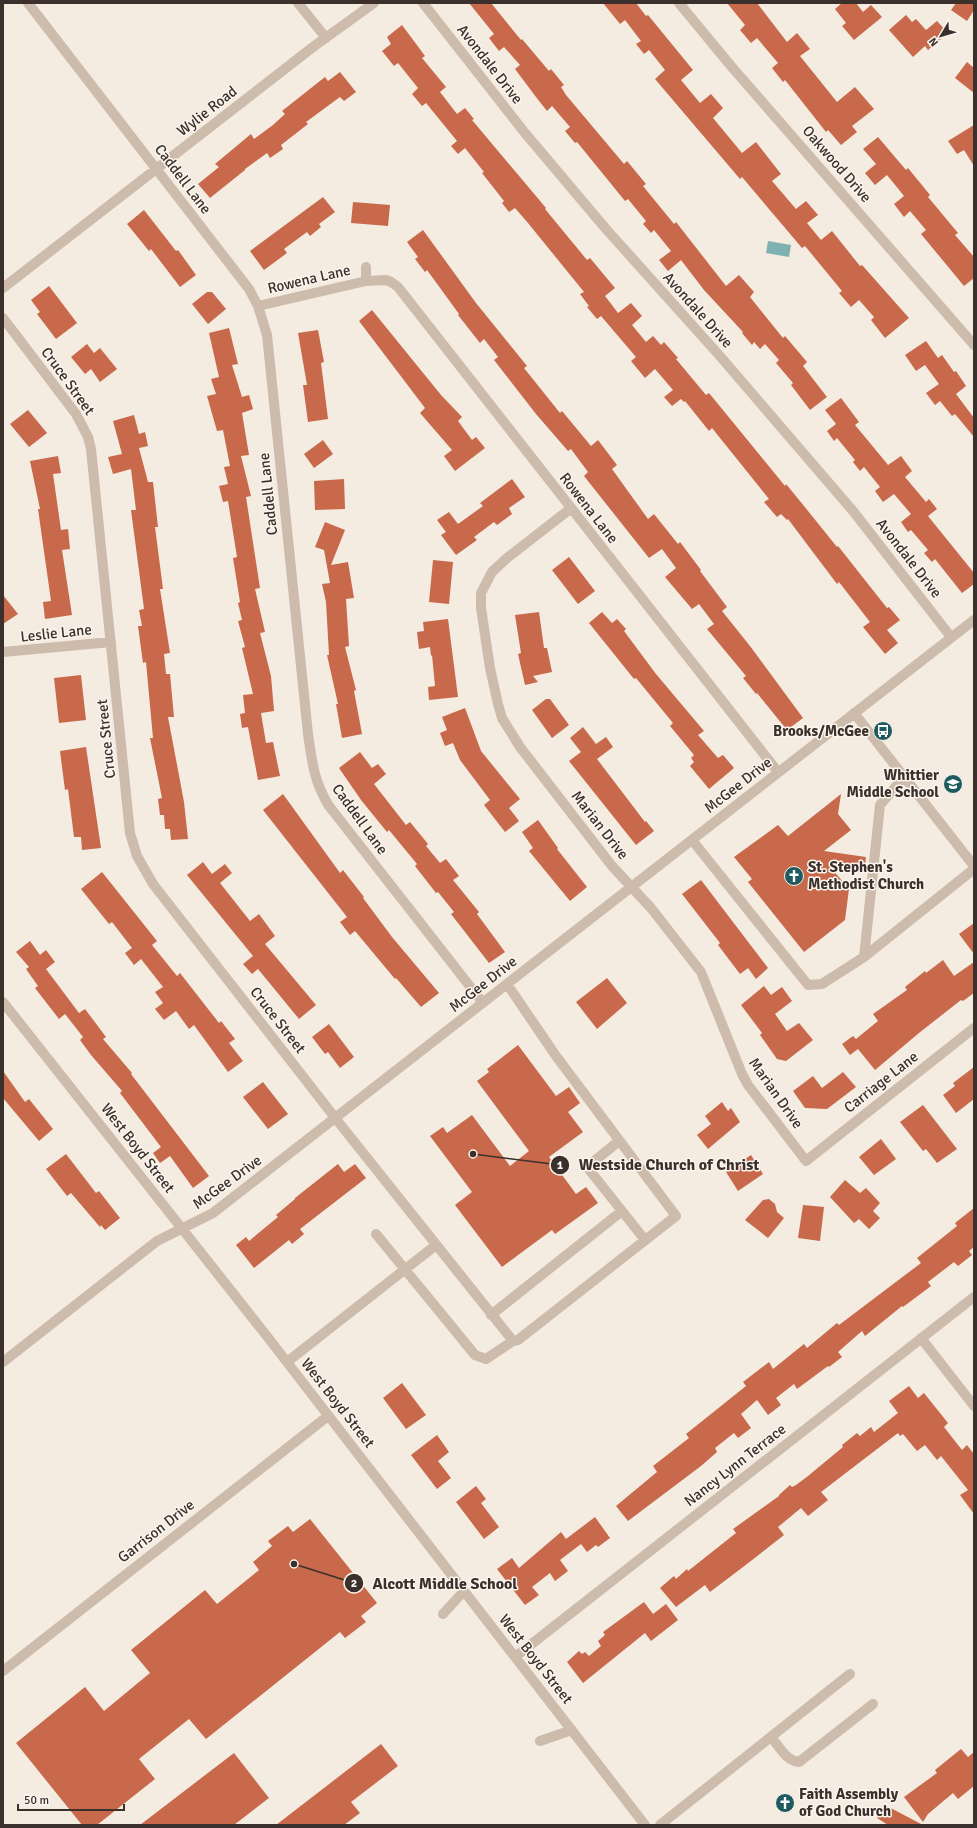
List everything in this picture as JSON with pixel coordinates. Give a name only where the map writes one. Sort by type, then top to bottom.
[{"type":"street","name":"Caddell Lane","points":[[28,3],[249,289],[258,306],[267,335],[308,734],[313,770],[317,784],[329,806],[483,1003]]},
{"type":"street","points":[[298,3],[326,38]]},
{"type":"street","name":"Wylie Road","points":[[3,288],[326,38],[374,3]]},
{"type":"street","name":"Avondale Drive","points":[[423,3],[525,133],[606,229],[719,355],[853,511],[951,637]]},
{"type":"street","name":"Oakwood Drive","points":[[679,3],[731,66],[974,345]]},
{"type":"street","name":"Rowena Lane","points":[[366,267],[366,281]]},
{"type":"street","name":"Rowena Lane","points":[[258,306],[366,281],[386,280],[398,287],[570,509],[778,772]]},
{"type":"street","name":"Cruce Street","points":[[3,318],[76,414],[88,438],[94,464],[130,833],[137,856],[153,884],[436,1246],[513,1341]]},
{"type":"street","name":"Marian Drive","points":[[570,509],[507,558],[492,572],[481,593],[481,608],[490,668],[502,718],[509,731],[607,860],[668,929],[701,972],[742,1074],[806,1161]]},
{"type":"street","name":"McGee Drive","points":[[3,1362],[157,1241],[213,1214],[974,620]]},
{"type":"street","name":"Leslie Lane","points":[[3,652],[111,642]]},
{"type":"street","points":[[692,840],[808,985],[822,984],[864,957],[974,868],[854,713]]},
{"type":"street","points":[[864,957],[880,805],[904,777]]},
{"type":"street","points":[[376,1234],[475,1355],[486,1359],[513,1341],[518,1340],[676,1216],[556,1056],[507,984]]},
{"type":"street","name":"West Boyd Street","points":[[3,1002],[183,1228],[645,1825]]},
{"type":"street","name":"Carriage Lane","points":[[806,1161],[974,1028]]},
{"type":"street","points":[[619,1141],[588,1167],[645,1240]]},
{"type":"street","points":[[491,1315],[622,1211]]},
{"type":"street","points":[[287,1362],[436,1246]]},
{"type":"street","name":"Nancy Lynn Terrace","points":[[515,1657],[974,1297]]},
{"type":"street","points":[[921,1338],[974,1406]]},
{"type":"street","name":"Garrison Drive","points":[[3,1671],[328,1416]]},
{"type":"street","points":[[443,1614],[464,1591]]},
{"type":"street","points":[[660,1825],[850,1674]]},
{"type":"street","points":[[771,1737],[788,1758],[793,1762],[798,1762],[873,1704]]},
{"type":"street","points":[[540,1741],[572,1730]]},
{"type":"water","points":[[768,241],[791,245],[789,257],[766,253]]},
{"type":"building","points":[[469,3],[491,3],[549,71],[551,69],[564,85],[561,87],[566,95],[624,164],[627,161],[646,184],[643,186],[674,224],[676,222],[726,286],[739,275],[754,292],[750,297],[783,338],[785,336],[807,362],[803,366],[827,397],[810,410],[791,385],[793,383],[776,363],[779,360],[765,344],[760,349],[754,342],[752,345],[742,333],[743,332],[704,290],[681,260],[668,271],[659,260],[671,251],[654,230],[651,233],[643,224],[646,221],[628,199],[625,201],[577,142],[575,143],[565,131],[570,127],[552,106],[547,111],[515,69],[520,65],[504,47],[499,51],[489,38],[494,34]]},
{"type":"building","points":[[603,3],[636,3],[646,16],[648,15],[693,70],[681,80],[700,103],[711,94],[723,108],[713,118],[742,153],[756,142],[781,174],[772,181],[796,209],[806,201],[818,215],[807,223],[821,240],[832,231],[860,266],[862,265],[909,318],[885,338],[871,320],[874,317],[859,300],[851,307],[839,293],[842,291],[805,246],[802,248],[742,177],[740,179],[655,79],[665,70],[649,50],[644,54],[636,44],[641,41],[625,20],[620,24]]},
{"type":"building","points":[[727,3],[757,3],[787,42],[797,33],[810,49],[800,56],[837,102],[855,87],[874,109],[852,126],[857,132],[841,145],[828,130],[826,132],[785,80],[783,82],[772,68],[778,63],[757,38],[751,43],[740,30],[745,25]]},
{"type":"building","points":[[842,3],[856,3],[863,12],[871,5],[882,17],[854,40],[842,26],[846,23],[835,9]]},
{"type":"building","points":[[956,3],[974,3],[974,10],[967,21],[951,10]]},
{"type":"building","points":[[906,15],[912,22],[916,19],[926,30],[937,21],[948,33],[928,50],[925,46],[913,57],[889,30]]},
{"type":"building","points":[[402,25],[425,56],[422,58],[446,87],[440,92],[457,114],[465,108],[474,119],[472,120],[546,208],[545,209],[587,260],[590,258],[615,288],[605,296],[618,313],[631,303],[642,316],[632,325],[646,342],[653,336],[661,345],[664,342],[706,395],[709,393],[785,486],[786,484],[837,547],[838,546],[887,608],[889,607],[900,620],[887,630],[898,643],[885,654],[863,627],[870,622],[839,582],[837,584],[788,519],[787,520],[781,514],[777,517],[764,502],[769,499],[712,428],[709,431],[685,401],[684,402],[681,399],[672,406],[664,397],[673,390],[655,369],[645,378],[631,361],[636,357],[601,316],[597,319],[587,307],[589,306],[580,294],[584,292],[528,223],[515,208],[509,212],[502,203],[504,201],[465,148],[458,154],[451,146],[457,141],[426,103],[422,106],[412,94],[418,88],[398,63],[394,66],[382,51],[391,44],[387,37]]},
{"type":"building","points":[[967,62],[974,68],[974,93],[955,78]]},
{"type":"building","points":[[340,72],[356,92],[344,101],[340,97],[306,122],[308,124],[281,145],[283,149],[270,158],[267,153],[210,198],[198,184],[219,167],[215,164],[251,134],[254,139],[273,125],[285,114],[282,111],[325,77],[328,81]]},
{"type":"building","points":[[974,125],[974,166],[964,150],[957,154],[948,141]]},
{"type":"building","points":[[878,137],[906,170],[908,168],[930,195],[928,197],[958,233],[955,235],[974,257],[974,278],[964,286],[921,234],[926,230],[910,211],[904,217],[894,204],[904,196],[887,175],[875,185],[865,173],[876,164],[863,149]]},
{"type":"building","points":[[323,197],[335,212],[319,224],[321,227],[310,236],[307,232],[284,249],[287,253],[264,270],[250,251]]},
{"type":"building","points":[[353,202],[390,205],[388,226],[351,223]]},
{"type":"building","points":[[144,210],[176,251],[178,250],[196,275],[180,287],[151,249],[149,251],[127,224]]},
{"type":"building","points":[[423,230],[476,303],[527,366],[524,368],[560,413],[562,411],[591,446],[598,440],[617,465],[612,469],[648,519],[654,514],[678,544],[680,542],[727,607],[722,611],[803,718],[787,730],[757,693],[756,694],[743,678],[746,676],[707,629],[714,624],[699,604],[692,609],[665,577],[676,568],[662,549],[649,558],[584,476],[588,472],[571,449],[568,451],[536,414],[494,360],[498,357],[484,339],[480,343],[458,315],[459,314],[427,270],[425,272],[415,259],[418,257],[407,242]]},
{"type":"building","points":[[49,286],[77,323],[56,339],[37,314],[40,312],[31,300]]},
{"type":"building","points":[[207,292],[212,292],[226,309],[208,324],[192,304]]},
{"type":"building","points":[[372,310],[441,395],[462,417],[458,421],[472,440],[476,437],[485,448],[455,471],[444,456],[452,450],[420,413],[425,408],[359,321]]},
{"type":"building","points":[[229,328],[238,364],[232,365],[242,397],[249,395],[253,409],[242,413],[249,455],[241,456],[251,496],[246,497],[260,588],[255,589],[265,632],[260,633],[271,676],[274,711],[261,713],[266,743],[273,742],[280,776],[258,780],[248,727],[242,728],[240,714],[245,713],[243,695],[253,694],[242,648],[245,647],[238,621],[242,620],[238,603],[240,602],[233,558],[237,557],[228,501],[223,502],[219,486],[228,484],[224,467],[230,466],[223,430],[217,431],[207,396],[216,394],[211,379],[219,377],[209,333]]},
{"type":"building","points":[[318,330],[324,362],[321,363],[328,419],[308,422],[303,385],[307,385],[298,333]]},
{"type":"building","points":[[926,341],[938,358],[942,355],[954,372],[956,371],[966,386],[956,394],[974,418],[974,437],[955,414],[952,416],[940,401],[935,405],[926,393],[939,384],[925,365],[916,371],[905,355]]},
{"type":"building","points":[[87,344],[94,353],[100,348],[117,369],[100,382],[91,369],[85,374],[71,357]]},
{"type":"building","points":[[841,398],[859,422],[855,425],[888,465],[901,456],[912,471],[905,477],[926,502],[929,499],[937,509],[928,516],[974,573],[974,584],[962,593],[935,559],[932,562],[924,553],[928,550],[911,530],[908,532],[901,522],[911,514],[894,494],[883,502],[875,491],[880,487],[864,467],[860,471],[853,462],[855,460],[837,438],[834,441],[827,431],[836,424],[825,410]]},
{"type":"building","points":[[28,410],[47,433],[29,447],[10,424]]},
{"type":"building","points":[[134,415],[139,434],[145,432],[148,446],[139,448],[148,482],[153,482],[158,527],[155,527],[163,589],[160,589],[170,653],[164,654],[166,674],[170,674],[174,717],[168,717],[184,802],[188,839],[171,840],[170,829],[165,829],[164,815],[160,815],[158,799],[162,798],[150,738],[153,738],[146,662],[143,663],[138,626],[142,626],[139,610],[144,609],[131,510],[136,510],[131,469],[113,474],[108,457],[122,454],[113,421]]},
{"type":"building","points":[[323,440],[333,454],[314,468],[304,454]]},
{"type":"building","points":[[58,456],[61,473],[53,474],[61,530],[68,529],[70,549],[62,550],[72,615],[45,619],[43,602],[51,601],[38,509],[40,509],[30,461]]},
{"type":"building","points":[[344,479],[345,509],[315,510],[314,481]]},
{"type":"building","points":[[512,479],[525,497],[509,508],[512,514],[497,525],[494,522],[474,537],[477,540],[456,555],[441,535],[446,532],[437,520],[449,512],[458,524],[483,506],[480,503]]},
{"type":"building","points":[[325,522],[345,530],[331,565],[348,562],[354,598],[346,599],[349,646],[345,647],[356,690],[354,691],[362,734],[342,738],[336,704],[338,704],[327,655],[329,655],[326,602],[322,584],[330,583],[324,550],[315,547]]},
{"type":"building","points":[[569,557],[595,591],[578,604],[552,570]]},
{"type":"building","points":[[433,560],[453,562],[449,604],[429,602]]},
{"type":"building","points":[[3,595],[18,614],[3,624]]},
{"type":"building","points":[[539,612],[544,648],[547,648],[552,672],[533,676],[538,682],[525,685],[518,654],[521,653],[515,615]]},
{"type":"building","points":[[602,612],[612,623],[617,619],[626,629],[624,631],[656,674],[704,731],[698,735],[718,758],[723,755],[734,768],[709,789],[690,766],[694,762],[691,758],[694,755],[670,726],[673,723],[636,678],[634,679],[589,623]]},
{"type":"building","points":[[448,619],[458,697],[429,700],[428,687],[435,686],[432,655],[431,656],[430,647],[419,649],[417,632],[424,631],[423,622]]},
{"type":"building","points":[[81,675],[86,720],[59,723],[54,678]]},
{"type":"building","points":[[546,699],[550,699],[569,725],[552,738],[532,710]]},
{"type":"building","points":[[465,708],[481,751],[520,799],[509,808],[519,821],[505,832],[484,805],[490,800],[460,760],[453,743],[445,746],[440,733],[447,730],[442,717]]},
{"type":"building","points":[[583,727],[596,744],[606,737],[613,747],[597,759],[645,822],[646,821],[654,831],[636,845],[569,761],[581,752],[570,738]]},
{"type":"building","points":[[86,747],[101,848],[82,850],[81,837],[74,837],[68,789],[65,790],[60,751]]},
{"type":"building","points":[[360,752],[372,768],[378,764],[386,774],[374,784],[406,825],[410,822],[428,844],[426,846],[440,863],[446,859],[459,876],[453,880],[479,912],[477,914],[505,952],[489,963],[451,914],[454,912],[438,892],[436,893],[415,866],[417,864],[389,830],[387,832],[361,800],[339,768]]},
{"type":"building","points":[[283,794],[340,873],[343,870],[392,937],[439,993],[421,1007],[396,978],[395,979],[355,931],[350,935],[340,922],[347,917],[263,810]]},
{"type":"building","name":"St. Stephen's Methodist Church","points":[[841,794],[838,814],[851,830],[824,851],[866,857],[864,873],[832,869],[849,889],[845,920],[804,952],[748,882],[752,879],[734,857],[778,825],[788,836]]},
{"type":"building","points":[[538,820],[558,848],[557,849],[587,887],[570,901],[529,851],[533,848],[522,832]]},
{"type":"building","points":[[203,862],[212,874],[225,864],[232,873],[220,883],[250,921],[259,914],[275,936],[265,944],[316,1005],[299,1019],[258,969],[252,974],[243,964],[253,956],[187,875]]},
{"type":"building","points":[[102,872],[157,941],[152,945],[177,976],[180,973],[219,1023],[221,1021],[235,1039],[229,1043],[243,1061],[228,1072],[194,1025],[189,1029],[176,1011],[164,1020],[155,1009],[163,1003],[155,992],[163,987],[141,959],[134,965],[125,953],[132,948],[112,922],[109,924],[81,889]]},
{"type":"building","points":[[701,880],[768,968],[756,979],[748,968],[740,974],[718,945],[720,943],[682,894]]},
{"type":"building","points":[[974,923],[974,954],[959,934]]},
{"type":"building","points":[[30,941],[40,955],[46,950],[55,962],[46,969],[79,1013],[85,1009],[106,1037],[103,1039],[132,1073],[131,1074],[209,1176],[193,1188],[170,1156],[160,1163],[153,1153],[161,1147],[120,1093],[122,1091],[91,1055],[80,1040],[83,1037],[65,1014],[59,1019],[35,988],[38,986],[26,969],[29,967],[16,952]]},
{"type":"building","points":[[943,960],[954,976],[974,962],[974,993],[963,1001],[961,1000],[875,1070],[858,1049],[850,1055],[842,1044],[853,1036],[856,1039],[878,1021],[873,1014],[907,990],[905,987],[925,971],[926,973]]},
{"type":"building","points":[[607,978],[627,1003],[597,1029],[576,1002]]},
{"type":"building","points":[[764,986],[771,995],[782,987],[792,1001],[775,1014],[787,1031],[799,1023],[813,1040],[786,1061],[777,1059],[760,1035],[762,1033],[741,1005]]},
{"type":"building","points":[[329,1024],[354,1057],[340,1068],[328,1052],[325,1054],[312,1037]]},
{"type":"building","points":[[518,1045],[556,1096],[569,1087],[580,1103],[568,1112],[583,1132],[549,1157],[576,1194],[586,1187],[598,1203],[555,1234],[552,1230],[502,1267],[455,1205],[472,1192],[430,1136],[443,1127],[447,1133],[472,1115],[510,1166],[529,1151],[477,1081],[489,1072],[487,1069]]},
{"type":"building","points":[[974,1067],[974,1099],[956,1113],[943,1095],[955,1086],[953,1083]]},
{"type":"building","points":[[3,1071],[25,1102],[29,1099],[53,1129],[39,1141],[3,1098]]},
{"type":"building","points":[[843,1072],[856,1087],[827,1109],[805,1108],[793,1091],[813,1076],[822,1088]]},
{"type":"building","points":[[263,1082],[288,1114],[268,1129],[243,1097]]},
{"type":"building","points":[[722,1102],[728,1111],[731,1108],[740,1122],[708,1149],[697,1135],[711,1124],[705,1116]]},
{"type":"building","points":[[923,1105],[957,1149],[937,1163],[926,1149],[923,1151],[900,1122]]},
{"type":"building","points":[[881,1139],[896,1159],[874,1175],[859,1157]]},
{"type":"building","points":[[66,1154],[96,1193],[99,1191],[120,1218],[105,1230],[101,1225],[100,1227],[71,1193],[67,1196],[46,1169]]},
{"type":"building","points":[[751,1155],[763,1174],[738,1191],[726,1172]]},
{"type":"building","points":[[338,1164],[344,1172],[355,1164],[366,1178],[300,1229],[304,1234],[292,1244],[289,1240],[254,1268],[236,1245],[246,1237],[249,1241],[278,1217],[276,1215],[295,1198]]},
{"type":"building","points":[[845,1180],[860,1193],[866,1188],[880,1203],[873,1211],[880,1218],[869,1229],[859,1219],[854,1223],[830,1197]]},
{"type":"building","points":[[769,1199],[775,1204],[777,1212],[784,1218],[768,1238],[745,1220],[763,1200]]},
{"type":"building","points":[[803,1205],[824,1207],[820,1241],[798,1238]]},
{"type":"building","points":[[974,1208],[974,1247],[969,1251],[972,1255],[958,1266],[954,1262],[928,1282],[931,1286],[903,1307],[902,1306],[865,1336],[862,1331],[838,1352],[842,1357],[829,1367],[828,1366],[797,1389],[794,1384],[776,1398],[781,1405],[768,1415],[757,1400],[741,1414],[751,1428],[738,1438],[734,1433],[715,1448],[717,1452],[701,1466],[628,1521],[616,1506],[657,1472],[653,1466],[689,1438],[686,1434],[746,1386],[743,1382],[769,1362],[773,1369],[804,1344],[807,1348],[837,1323],[839,1325],[921,1263],[917,1258],[957,1226],[955,1223]]},
{"type":"building","points":[[402,1383],[426,1415],[406,1429],[383,1398]]},
{"type":"building","points":[[909,1386],[918,1398],[924,1393],[948,1423],[944,1427],[962,1450],[967,1445],[974,1454],[974,1514],[960,1495],[968,1490],[941,1456],[937,1460],[925,1445],[917,1451],[903,1434],[900,1436],[898,1433],[821,1492],[828,1500],[808,1516],[801,1508],[778,1527],[784,1535],[747,1564],[710,1592],[705,1585],[676,1607],[660,1588],[674,1576],[676,1579],[687,1569],[688,1571],[736,1533],[733,1529],[779,1496],[790,1485],[792,1487],[796,1485],[808,1476],[843,1447],[842,1445],[857,1433],[860,1436],[871,1427],[874,1432],[898,1413],[889,1401]]},
{"type":"building","points":[[437,1435],[449,1452],[438,1461],[451,1478],[437,1489],[411,1455]]},
{"type":"building","points":[[476,1486],[486,1499],[481,1503],[499,1527],[484,1539],[456,1502]]},
{"type":"building","points":[[595,1517],[610,1538],[598,1547],[596,1545],[587,1552],[581,1544],[560,1560],[568,1571],[555,1581],[550,1573],[532,1587],[539,1595],[525,1605],[497,1569],[512,1558],[519,1568],[561,1532],[566,1539]]},
{"type":"building","points":[[310,1519],[377,1603],[361,1616],[366,1622],[345,1638],[340,1632],[206,1739],[189,1719],[139,1759],[155,1779],[97,1825],[82,1825],[16,1743],[85,1687],[104,1711],[150,1673],[131,1650],[205,1590],[217,1604],[259,1570],[253,1562],[272,1546],[268,1541],[288,1526],[293,1532]]},
{"type":"building","points":[[644,1602],[653,1614],[666,1604],[678,1620],[651,1641],[645,1633],[583,1683],[567,1662],[579,1651],[582,1654],[585,1652],[589,1656],[601,1646],[598,1641],[605,1635],[603,1632]]},
{"type":"building","points":[[381,1744],[398,1766],[351,1802],[360,1813],[344,1825],[276,1825]]},
{"type":"building","points":[[961,1749],[968,1757],[974,1752],[974,1786],[958,1799],[953,1793],[928,1814],[923,1822],[904,1797],[937,1773],[935,1770]]},
{"type":"building","points":[[234,1753],[269,1798],[234,1825],[140,1825]]},
{"type":"building","points":[[885,1805],[923,1825],[888,1825],[877,1818]]},
{"type":"place","name":"Brooks/McGee","points":[[883,731]]},
{"type":"place","name":"Whittier Middle School","points":[[953,784]]},
{"type":"place","name":"St. Stephen's Methodist Church","points":[[794,876]]},
{"type":"place","name":"Westside Church of Christ","points":[[473,1154]]},
{"type":"place","name":"Alcott Middle School","points":[[294,1564]]},
{"type":"place","name":"Faith Assembly of God Church","points":[[785,1803]]}]
